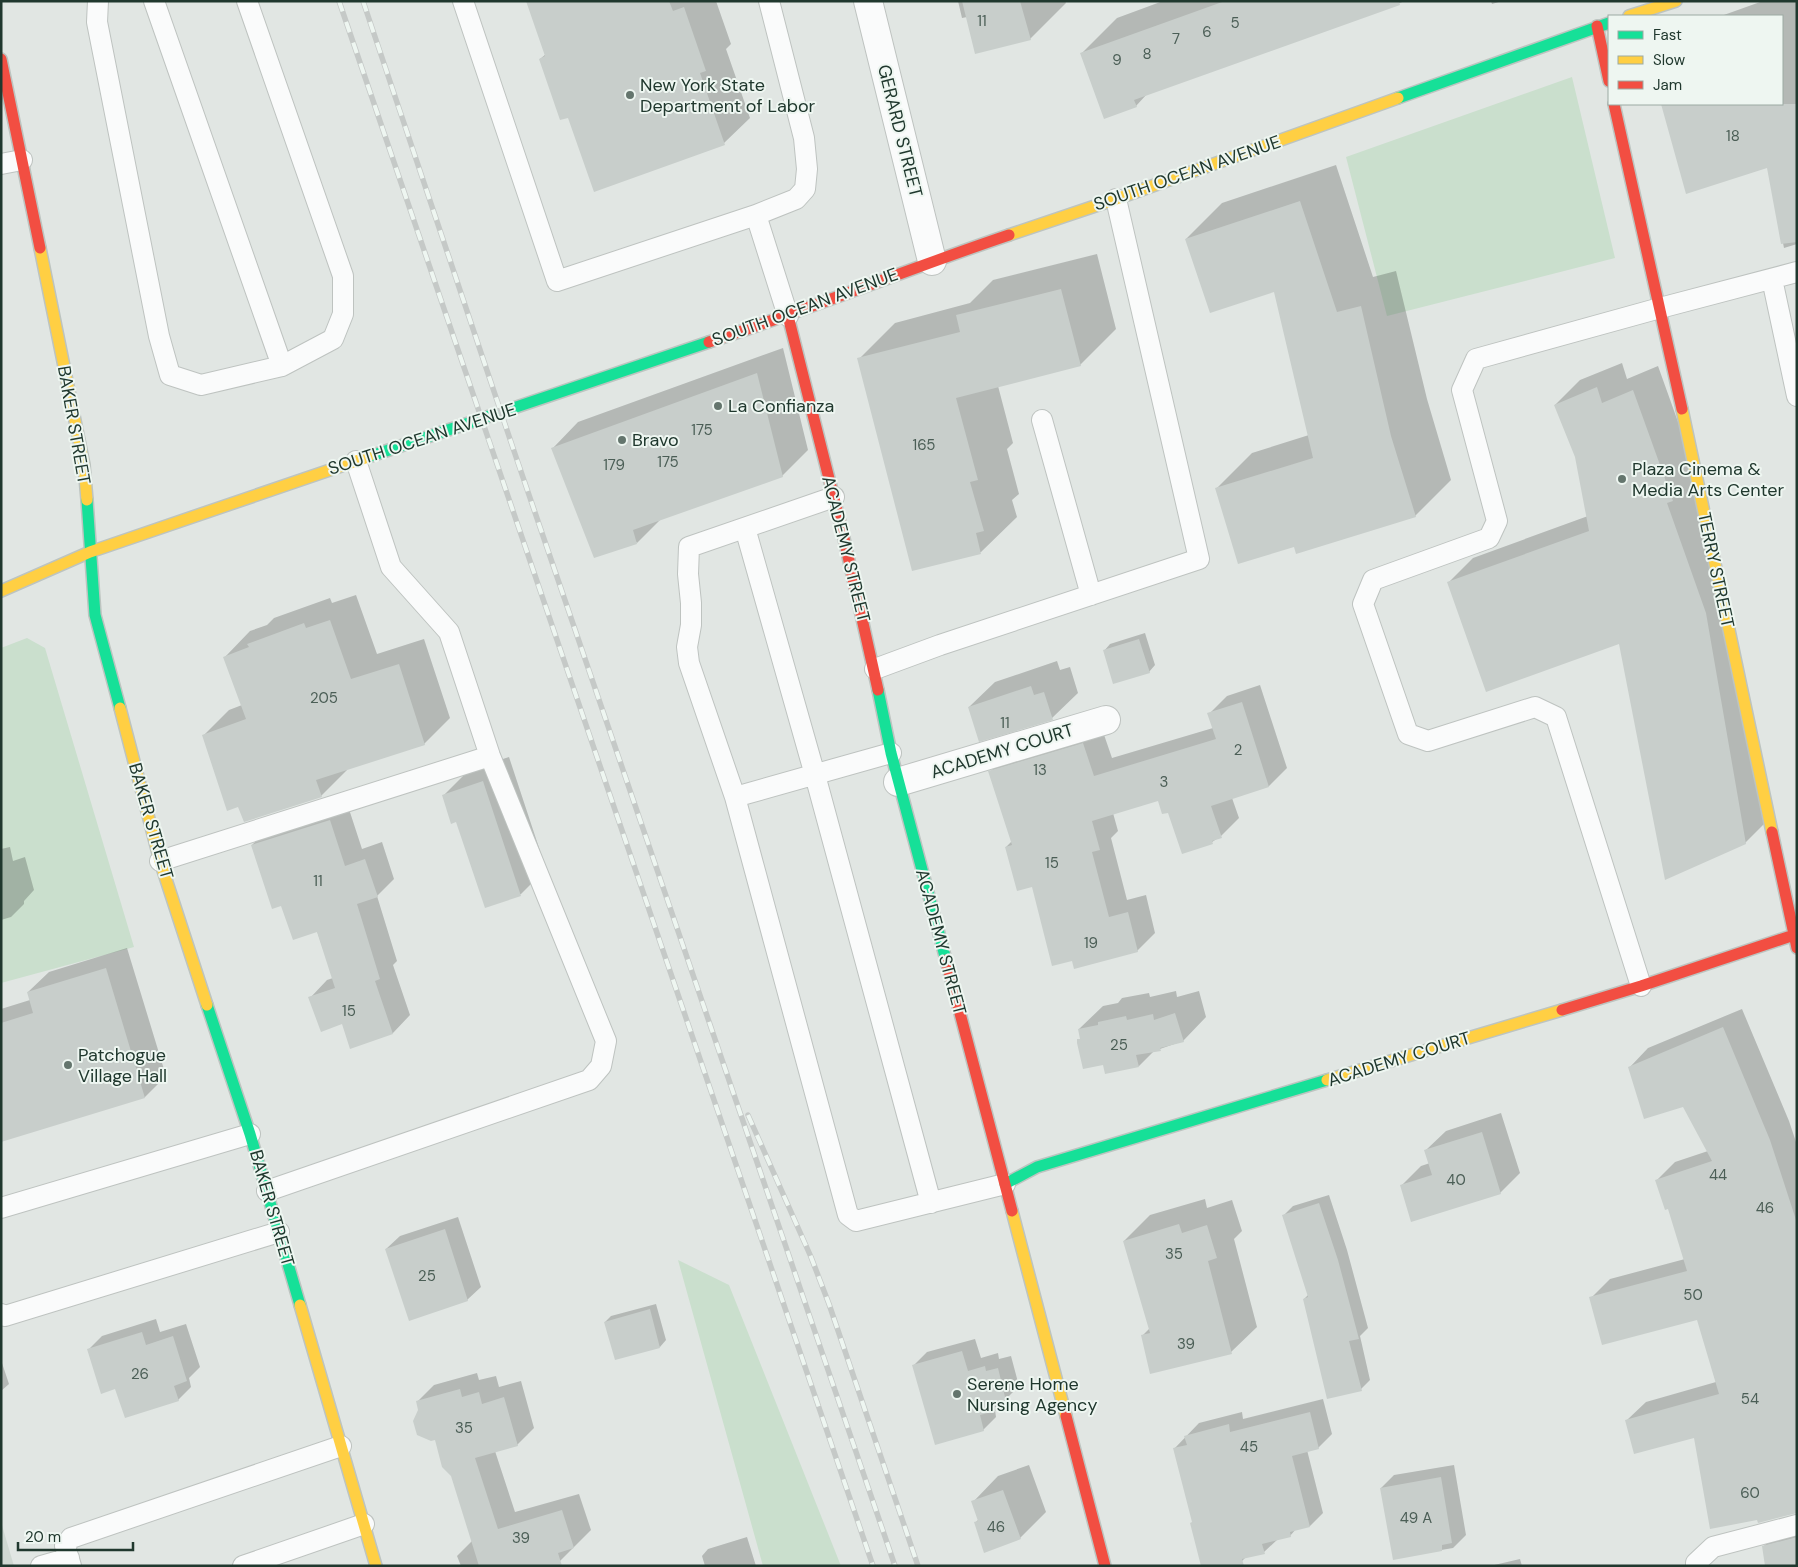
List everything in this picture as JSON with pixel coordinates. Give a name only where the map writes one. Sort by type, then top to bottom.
[{"type":"street","name":"GERARD STREET","points":[[868,1],[932,261]]},
{"type":"street","points":[[1632,15],[1676,1]]},
{"type":"street","name":"SOUTH OCEAN AVENUE","points":[[1,591],[90,552],[356,460],[788,316],[932,261],[1116,199],[1608,22]]},
{"type":"street","points":[[1597,26],[1608,76]]},
{"type":"street","name":"BAKER STREET","points":[[1,59],[84,465],[95,615],[160,861],[250,1134],[376,1566]]},
{"type":"street","name":"TERRY STREET","points":[[1614,105],[1796,939]]},
{"type":"street","name":"ACADEMY STREET","points":[[788,316],[875,669],[898,782],[1105,1566]]},
{"type":"street","name":"ACADEMY COURT","points":[[898,782],[1106,720]]},
{"type":"street","name":"ACADEMY COURT","points":[[1005,1184],[1037,1167],[1796,939]]},
{"type":"lane","points":[[98,1],[97,22],[159,336],[170,375],[201,385],[282,366],[333,339],[343,314],[342,276],[247,1]]},
{"type":"lane","points":[[154,1],[282,366]]},
{"type":"lane","points":[[463,1],[557,281],[756,216],[796,199],[805,189],[804,138],[769,1]]},
{"type":"lane","points":[[1,164],[22,160]]},
{"type":"lane","points":[[875,669],[940,645],[1199,559],[1116,199]]},
{"type":"lane","points":[[756,216],[788,316]]},
{"type":"lane","points":[[1641,986],[1556,717],[1535,707],[1428,741],[1408,734],[1362,604],[1373,580],[1489,538],[1496,521],[1462,390],[1476,359],[1797,272]]},
{"type":"lane","points":[[1772,279],[1797,396]]},
{"type":"lane","points":[[1042,420],[1091,596]]},
{"type":"lane","points":[[267,1190],[588,1080],[601,1066],[606,1041],[490,756],[449,632],[391,567],[356,460]]},
{"type":"lane","points":[[834,497],[689,547],[688,574],[691,603],[687,647],[689,663],[735,798],[848,1215],[856,1221],[1005,1184]]},
{"type":"lane","points":[[745,528],[815,775],[931,1203]]},
{"type":"lane","points":[[735,798],[891,753]]},
{"type":"lane","points":[[160,861],[490,756]]},
{"type":"lane","points":[[1,1208],[250,1134]]},
{"type":"lane","points":[[1,1314],[5,1316],[279,1232]]},
{"type":"lane","points":[[41,1566],[70,1562],[65,1546],[70,1538],[341,1446]]},
{"type":"lane","points":[[243,1566],[364,1524]]},
{"type":"lane","points":[[1696,1566],[1696,1563],[1713,1547],[1797,1526]]},
{"type":"shaded area","points":[[1,1522],[14,1566],[1,1566]]},
{"type":"green space","points":[[1572,77],[1615,258],[1387,316],[1346,157]]},
{"type":"green space","points":[[27,638],[45,648],[134,947],[1,983],[1,648]]},
{"type":"green space","points":[[678,1260],[729,1285],[841,1566],[763,1566]]},
{"type":"building","name":"New York State Department of Labor","points":[[526,1],[669,1],[673,11],[684,7],[706,71],[700,73],[725,145],[594,192],[568,118],[560,120],[539,59],[545,56]]},
{"type":"building","points":[[962,1],[1020,1],[1031,40],[975,54]]},
{"type":"building","points":[[1225,1],[1399,1],[1400,5],[1134,100],[1137,107],[1104,119],[1080,53]]},
{"type":"building","points":[[1797,104],[1797,242],[1781,244],[1767,168],[1686,194],[1661,105]]},
{"type":"building","points":[[1300,201],[1337,312],[1361,306],[1391,436],[1416,517],[1296,554],[1294,547],[1238,564],[1215,488],[1313,458],[1274,292],[1210,313],[1185,239]]},
{"type":"building","points":[[1061,289],[1081,366],[956,398],[978,480],[970,482],[984,531],[976,533],[981,554],[912,571],[857,358],[960,332],[956,315]]},
{"type":"building","points":[[757,373],[783,477],[633,530],[637,544],[594,558],[551,448]]},
{"type":"building","points":[[1597,387],[1602,403],[1633,390],[1673,501],[1667,503],[1706,613],[1746,844],[1665,880],[1619,644],[1486,692],[1447,582],[1589,531],[1575,457],[1554,405]]},
{"type":"building","points":[[330,620],[351,679],[399,664],[425,745],[316,780],[322,797],[244,822],[238,807],[227,811],[202,735],[246,719],[223,657],[249,647],[247,644],[304,623],[306,628]]},
{"type":"building","points":[[1139,639],[1150,673],[1113,684],[1103,650]]},
{"type":"building","points":[[1031,686],[1034,695],[1044,692],[1053,720],[979,742],[968,707]]},
{"type":"building","points":[[1242,702],[1269,787],[1211,806],[1222,838],[1212,841],[1213,844],[1182,854],[1168,813],[1162,814],[1158,801],[1092,821],[1100,850],[1092,852],[1109,917],[1128,912],[1138,952],[1074,969],[1072,961],[1052,966],[1032,887],[1017,891],[1005,847],[1012,845],[988,771],[1083,743],[1094,776],[1216,739],[1207,713]]},
{"type":"building","points":[[483,781],[521,896],[485,908],[456,822],[451,824],[442,795]]},
{"type":"building","points":[[330,820],[345,866],[365,859],[378,897],[357,904],[380,979],[375,981],[393,1034],[350,1049],[342,1024],[321,1032],[308,997],[335,988],[317,932],[293,940],[281,906],[272,909],[251,845]]},
{"type":"building","name":"Patchogue Village Hall","points":[[106,968],[145,1098],[1,1142],[1,1023],[33,1013],[27,992]]},
{"type":"building","points":[[1175,1013],[1184,1042],[1160,1048],[1161,1051],[1136,1055],[1139,1067],[1105,1074],[1103,1065],[1083,1069],[1077,1043],[1077,1039],[1080,1039],[1078,1029],[1098,1025],[1098,1022],[1126,1016],[1127,1020],[1153,1014],[1154,1020]]},
{"type":"building","points":[[1723,1027],[1770,1140],[1797,1223],[1797,1513],[1758,1523],[1757,1520],[1710,1529],[1694,1438],[1634,1454],[1625,1420],[1719,1394],[1697,1320],[1602,1345],[1589,1297],[1687,1271],[1668,1209],[1665,1210],[1655,1180],[1712,1161],[1683,1107],[1644,1119],[1628,1067]]},
{"type":"building","points":[[1482,1132],[1501,1194],[1411,1222],[1400,1185],[1432,1175],[1424,1150]]},
{"type":"building","points":[[1319,1203],[1338,1260],[1359,1339],[1349,1341],[1362,1391],[1327,1399],[1303,1299],[1308,1297],[1282,1215]]},
{"type":"building","points":[[1179,1224],[1182,1233],[1207,1225],[1217,1258],[1208,1261],[1232,1354],[1150,1374],[1141,1335],[1150,1333],[1123,1241]]},
{"type":"building","points":[[445,1229],[468,1301],[409,1321],[385,1249]]},
{"type":"building","points":[[650,1309],[660,1348],[615,1360],[604,1322]]},
{"type":"building","points":[[142,1332],[146,1345],[173,1336],[187,1381],[174,1386],[179,1401],[125,1418],[115,1389],[101,1394],[87,1349]]},
{"type":"building","points":[[962,1351],[968,1371],[985,1366],[986,1371],[998,1368],[1006,1401],[994,1404],[996,1411],[980,1415],[984,1431],[935,1445],[912,1365]]},
{"type":"building","points":[[460,1389],[462,1397],[479,1392],[482,1404],[504,1397],[518,1446],[475,1458],[498,1529],[562,1510],[574,1548],[558,1553],[562,1566],[479,1566],[451,1476],[442,1467],[435,1440],[431,1441],[417,1435],[413,1421],[418,1410],[416,1401]]},
{"type":"building","points":[[1310,1412],[1319,1449],[1292,1456],[1310,1527],[1290,1532],[1291,1537],[1262,1544],[1265,1554],[1242,1559],[1244,1566],[1201,1566],[1173,1448],[1187,1445],[1184,1436],[1229,1424],[1230,1432]]},
{"type":"building","points":[[1441,1477],[1452,1543],[1442,1545],[1442,1551],[1393,1560],[1380,1488]]},
{"type":"building","points":[[1003,1490],[1021,1539],[984,1553],[974,1522],[978,1521],[971,1501]]},
{"type":"building","points":[[1797,1537],[1797,1566],[1765,1566],[1762,1546]]},
{"type":"railway","points":[[339,1],[873,1566]]},
{"type":"railway","points":[[363,1],[514,451],[895,1566]]},
{"type":"railway","points":[[748,1115],[811,1257],[829,1304],[918,1566]]},
{"type":"traffic: fast","points":[[1398,98],[1608,23]]},
{"type":"traffic: fast","points":[[368,457],[709,342]]},
{"type":"traffic: fast","points":[[87,500],[95,615],[120,708]]},
{"type":"traffic: fast","points":[[878,690],[891,753],[946,960]]},
{"type":"traffic: fast","points":[[207,1005],[250,1134],[300,1305]]},
{"type":"traffic: fast","points":[[1005,1184],[1037,1167],[1327,1080]]},
{"type":"traffic: slow","points":[[1632,15],[1676,1]]},
{"type":"traffic: slow","points":[[1009,235],[1116,199],[1398,98]]},
{"type":"traffic: slow","points":[[40,248],[84,465],[87,500]]},
{"type":"traffic: slow","points":[[1682,409],[1772,832]]},
{"type":"traffic: slow","points":[[1,591],[90,552],[368,457]]},
{"type":"traffic: slow","points":[[120,708],[160,861],[207,1005]]},
{"type":"traffic: slow","points":[[1327,1080],[1562,1010]]},
{"type":"traffic: slow","points":[[1012,1211],[1066,1416]]},
{"type":"traffic: slow","points":[[300,1305],[376,1566]]},
{"type":"traffic: jam","points":[[1597,26],[1608,76]]},
{"type":"traffic: jam","points":[[1,59],[40,248]]},
{"type":"traffic: jam","points":[[1614,105],[1682,409]]},
{"type":"traffic: jam","points":[[709,342],[1009,235]]},
{"type":"traffic: jam","points":[[788,316],[843,534],[878,690]]},
{"type":"traffic: jam","points":[[1772,832],[1797,948]]},
{"type":"traffic: jam","points":[[1562,1010],[1794,935]]},
{"type":"traffic: jam","points":[[946,960],[1012,1211]]},
{"type":"traffic: jam","points":[[1066,1416],[1105,1566]]},
{"type":"place","name":"New York State Department of Labor","points":[[630,95]]},
{"type":"place","name":"La Confianza","points":[[718,406]]},
{"type":"place","name":"Bravo","points":[[622,440]]},
{"type":"place","name":"Plaza Cinema & Media Arts Center","points":[[1622,479]]},
{"type":"place","name":"Patchogue Village Hall","points":[[68,1065]]},
{"type":"place","name":"Serene Home Nursing Agency","points":[[957,1394]]}]
